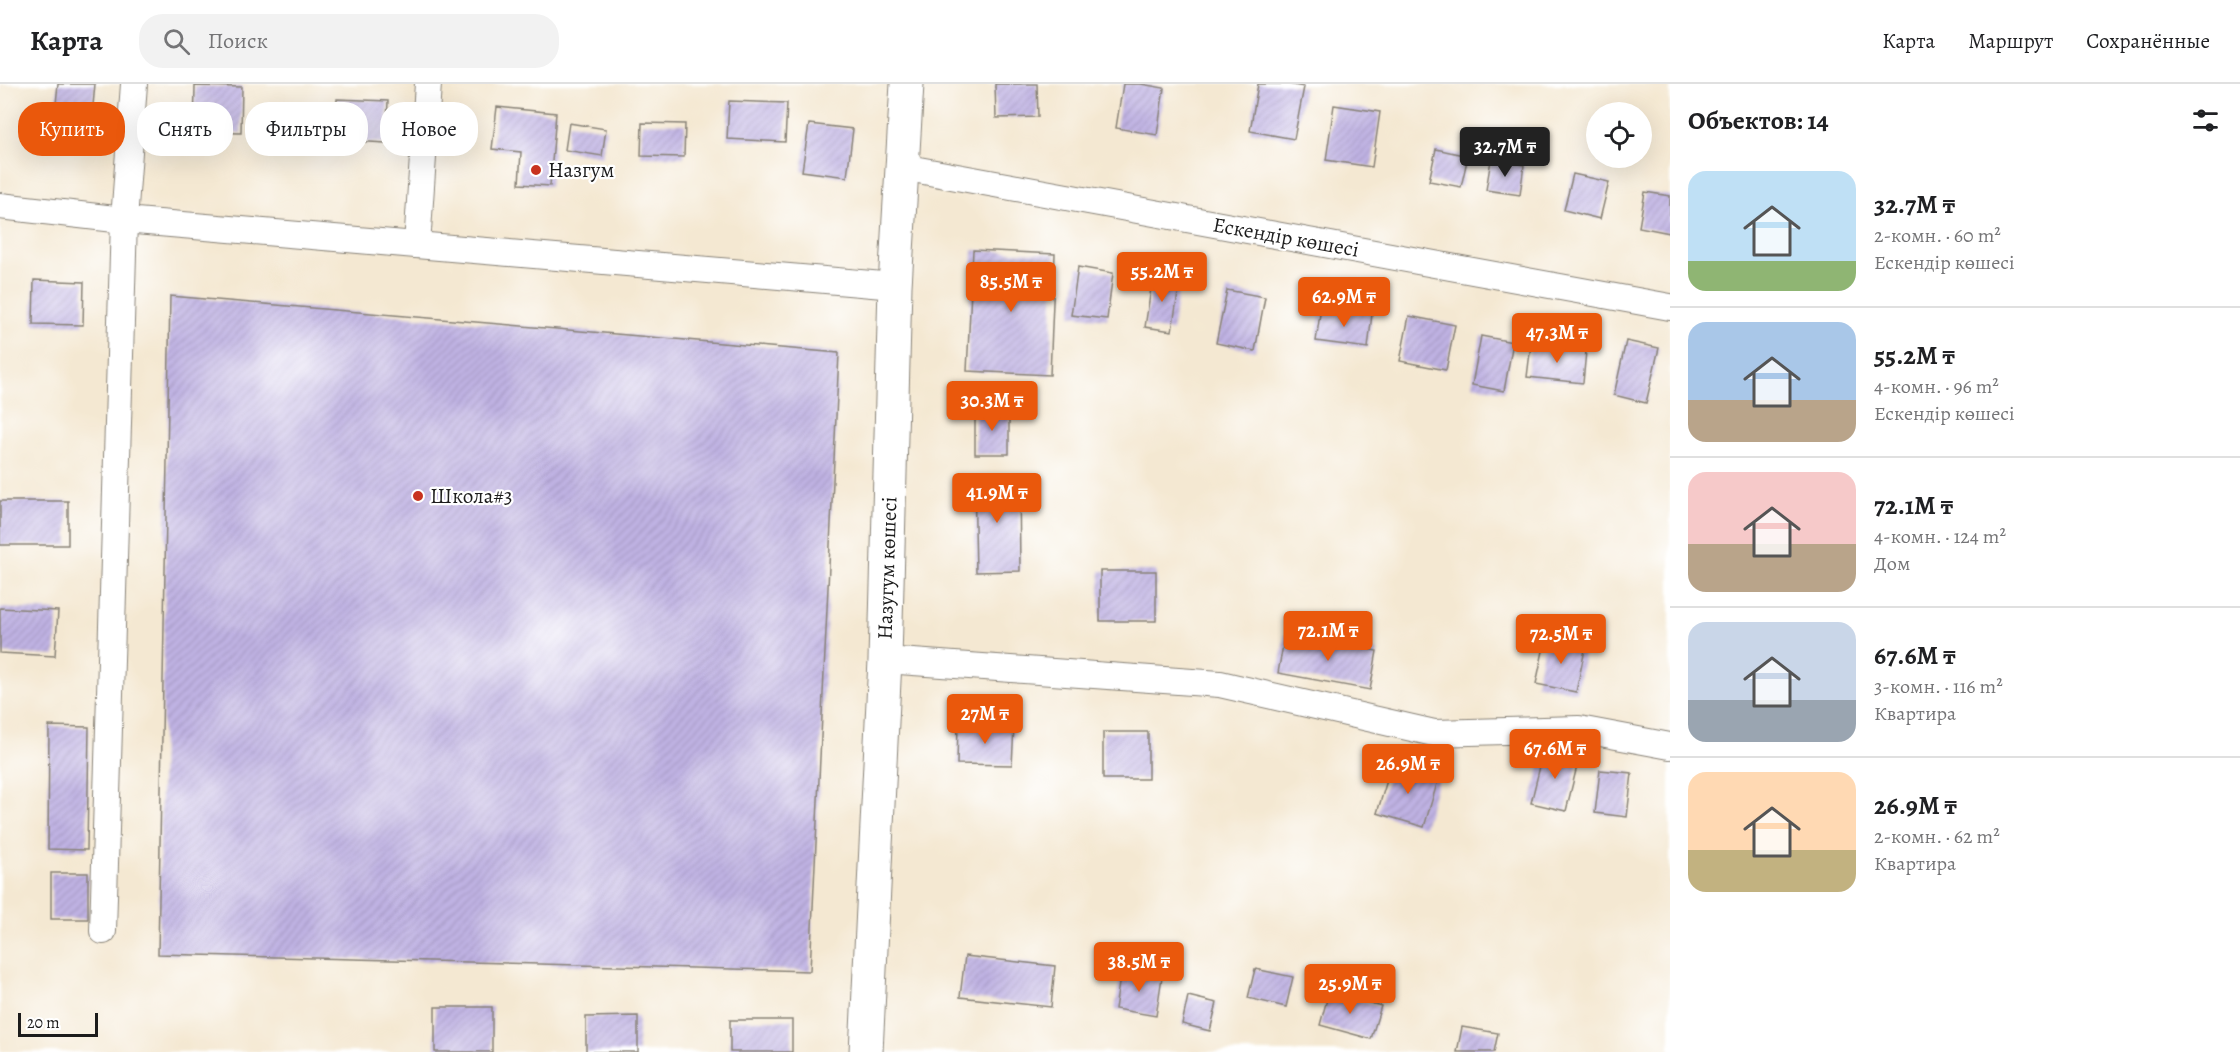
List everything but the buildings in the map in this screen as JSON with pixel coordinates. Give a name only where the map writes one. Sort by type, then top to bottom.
[{"type":"street","points":[[103,931],[124,220],[134,84]]},
{"type":"street","points":[[417,245],[428,84]]},
{"type":"street","name":"Назугум көшесі","points":[[866,1052],[885,660],[895,286],[907,84]]},
{"type":"street","name":"Ескендір көшесі","points":[[902,168],[1670,307]]},
{"type":"street","points":[[0,206],[124,220],[895,286]]},
{"type":"street","points":[[885,660],[1220,684],[1434,733],[1579,729],[1670,746]]},
{"type":"place","name":"Назгум","points":[[536,170]]},
{"type":"place","name":"Школа#3","points":[[418,496]]}]
